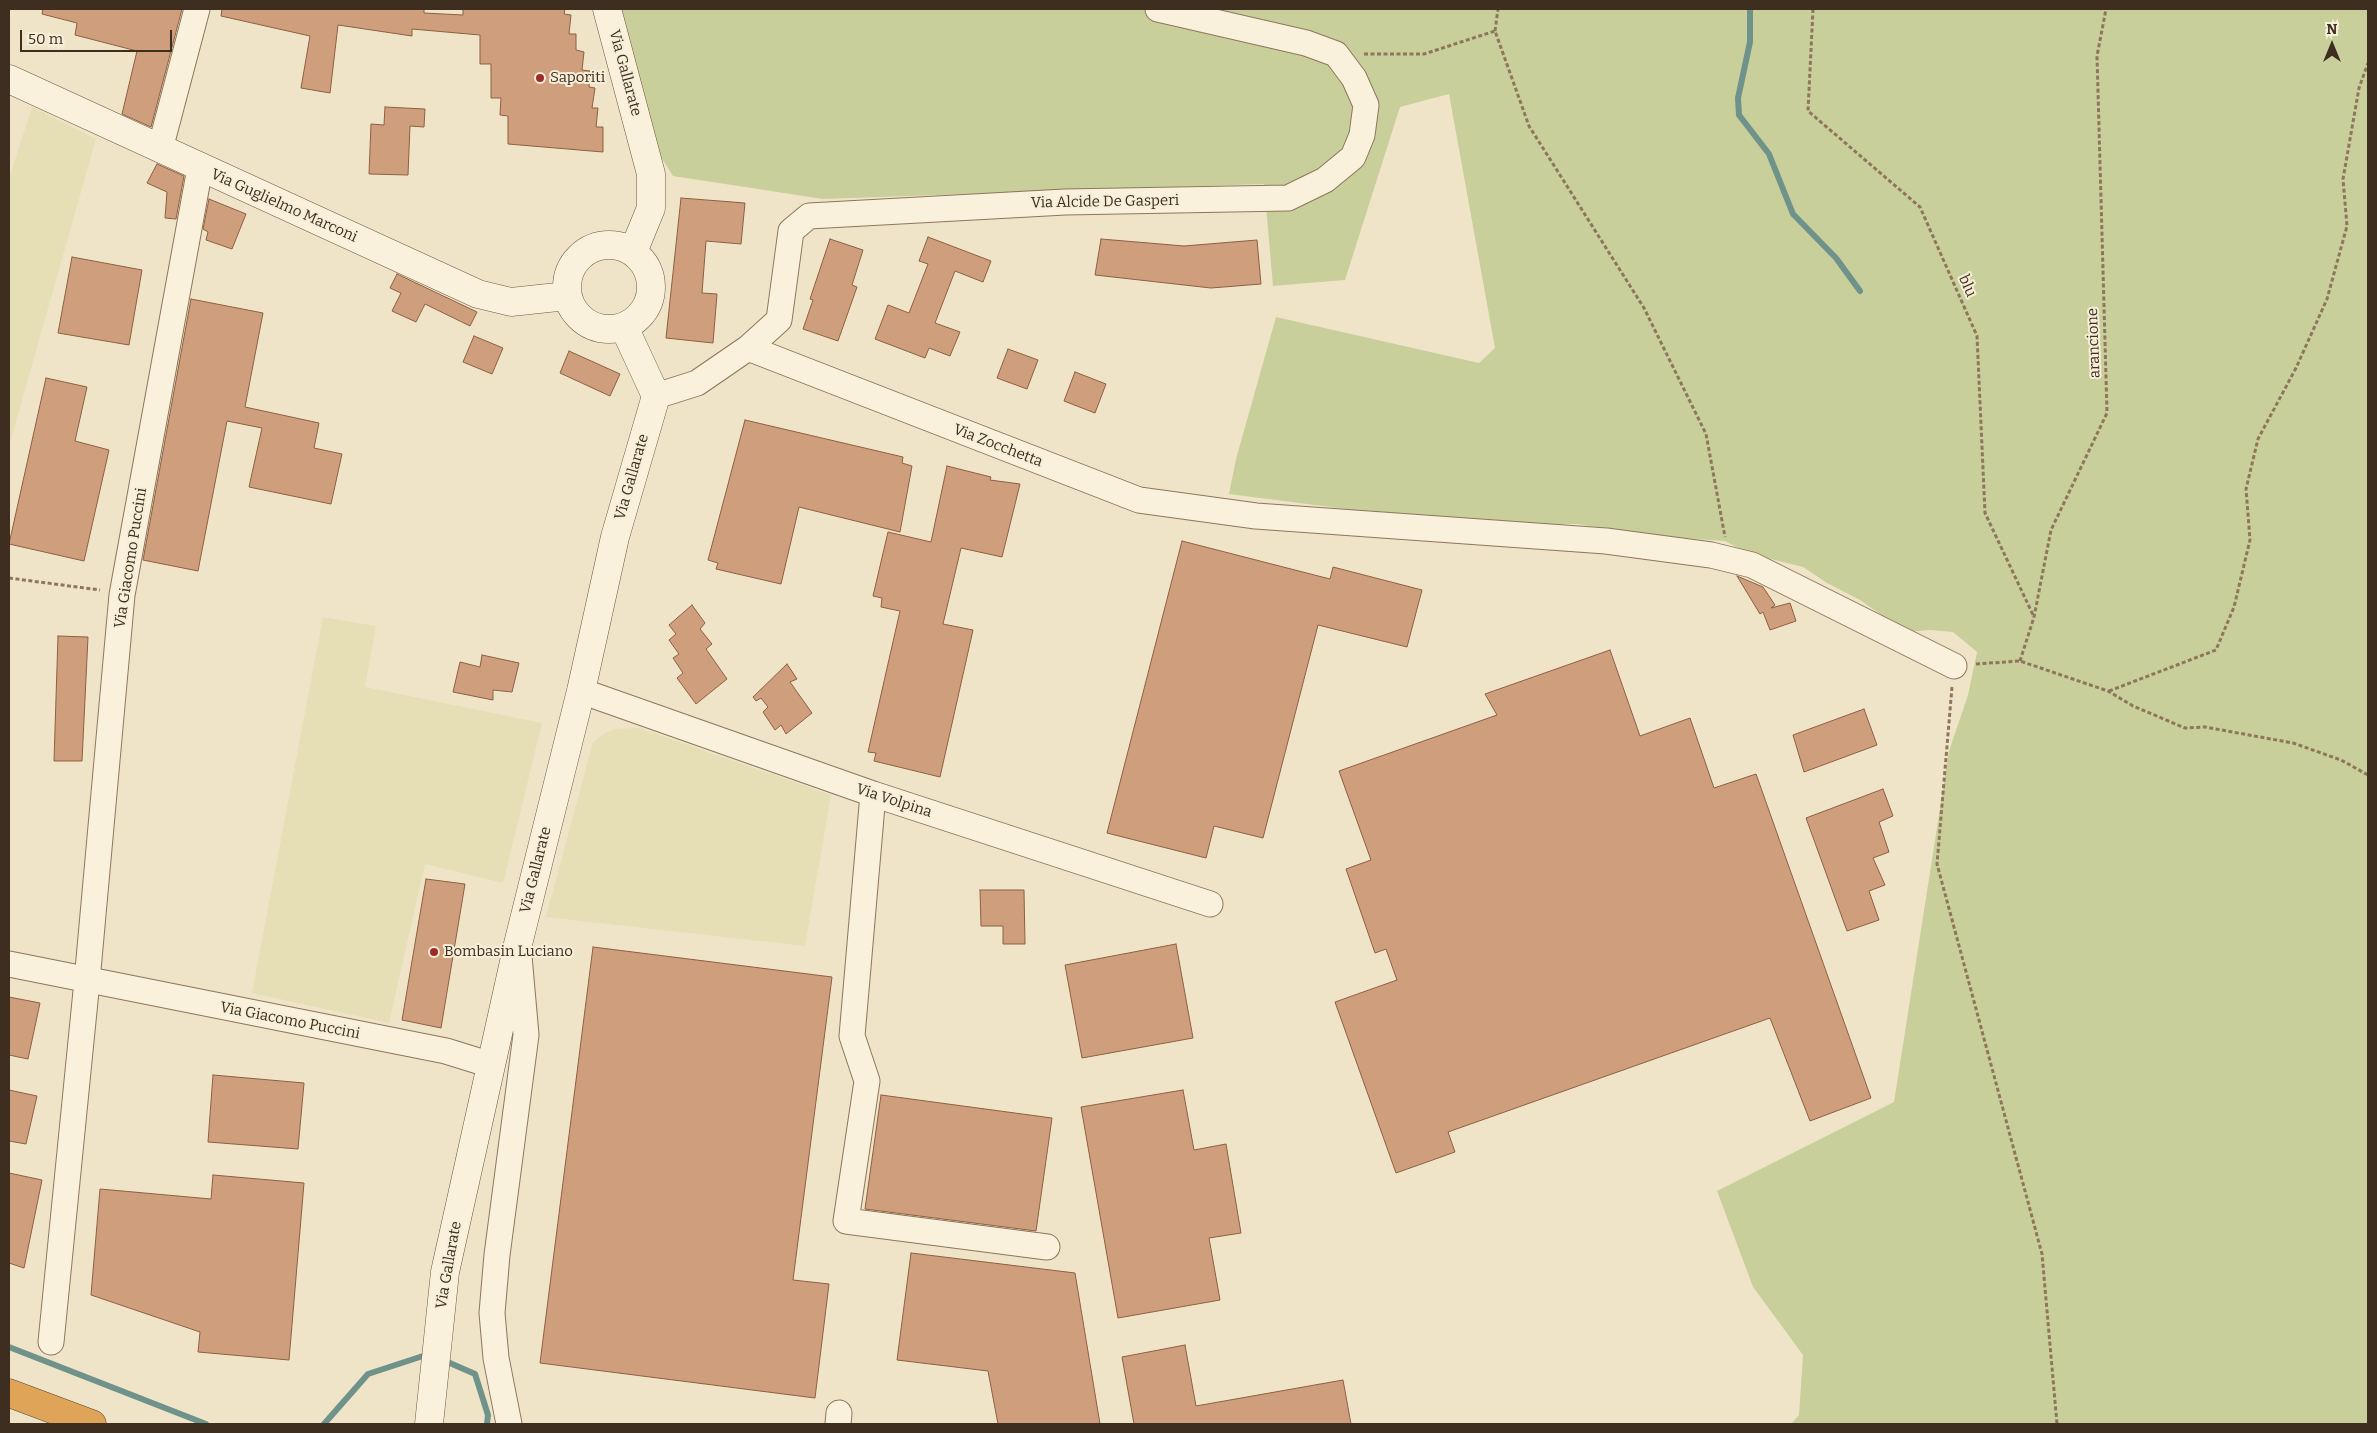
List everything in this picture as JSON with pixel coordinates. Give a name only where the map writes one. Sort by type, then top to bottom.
[{"type":"highway","points":[[9,1392],[92,1424]]},
{"type":"main road","name":"Via Gallarate","points":[[607,9],[651,174],[651,208],[633,252]]},
{"type":"main road","name":"Via Guglielmo Marconi","points":[[9,79],[478,294],[511,302],[567,296]]},
{"type":"main road","points":[[609,244],[621,246],[633,252],[642,260],[649,272],[652,285],[650,298],[644,310],[636,320],[624,327],[612,330],[588,324],[571,308],[567,296],[566,283],[569,271],[576,260],[596,246],[609,244]]},
{"type":"main road","points":[[624,327],[656,396]]},
{"type":"main road","name":"Via Gallarate","points":[[429,1424],[445,1272],[518,944],[581,691],[615,537],[656,396]]},
{"type":"street","points":[[160,149],[197,9]]},
{"type":"street","points":[[1158,9],[1306,44],[1336,54]]},
{"type":"street","name":"Via Alcide De Gasperi","points":[[656,396],[697,383],[748,348],[779,320],[791,231],[809,216],[1065,202],[1288,198],[1325,180],[1352,157],[1362,135],[1366,105],[1354,78],[1336,54]]},
{"type":"street","name":"Via Giacomo Puccini","points":[[50,1342],[87,981],[122,593],[200,168]]},
{"type":"street","name":"Via Zocchetta","points":[[748,348],[1139,500],[1256,516],[1606,541],[1729,559],[1752,565],[1954,666]]},
{"type":"street","name":"Via Volpina","points":[[581,691],[873,794],[1210,904]]},
{"type":"street","points":[[873,794],[852,1036],[866,1081],[846,1221],[1047,1247]]},
{"type":"street","points":[[510,1424],[496,1358],[492,1313],[497,1255],[526,1035],[518,944]]},
{"type":"street","name":"Via Giacomo Puccini","points":[[9,964],[446,1051],[491,1065]]},
{"type":"path","points":[[1498,9],[1495,30],[1529,126],[1644,308],[1706,434],[1729,559]]},
{"type":"path","name":"blu","points":[[1813,9],[1808,112],[1920,208],[1977,336],[1985,513],[2034,618]]},
{"type":"path","name":"arancione","points":[[2020,661],[2034,618],[2051,530],[2108,413],[2097,56],[2106,9]]},
{"type":"path","points":[[1336,54],[1424,54],[1495,30]]},
{"type":"path","points":[[2108,691],[2216,650],[2234,607],[2250,540],[2246,488],[2258,439],[2296,368],[2327,299],[2347,226],[2343,179],[2359,88],[2368,64]]},
{"type":"path","points":[[9,578],[122,593]]},
{"type":"path","points":[[2058,1424],[2042,1254],[1938,864],[1954,666],[2020,661],[2108,691],[2134,706],[2185,728],[2204,727],[2293,743],[2341,760],[2368,775]]},
{"type":"shaded area","points":[[32,107],[96,139],[9,446],[9,179]]},
{"type":"shaded area","points":[[323,617],[376,626],[365,687],[542,723],[503,883],[425,864],[389,1023],[252,993]]},
{"type":"shaded area","points":[[639,728],[831,795],[805,946],[546,917],[593,742],[614,729]]},
{"type":"green space","points":[[619,9],[2368,9],[2368,1424],[1791,1424],[1799,1415],[1803,1355],[1753,1287],[1717,1191],[1894,1102],[1949,751],[1968,695],[1977,652],[1953,632],[1930,630],[1906,632],[1860,600],[1827,583],[1803,567],[1747,553],[1725,541],[1647,536],[1577,524],[1447,522],[1229,494],[1236,459],[1276,317],[1479,363],[1495,348],[1449,94],[1400,107],[1345,280],[1273,286],[1264,184],[823,199],[673,176],[654,146]]},
{"type":"building","points":[[43,9],[182,9],[151,127],[122,114],[137,51],[75,35],[77,23],[42,14]]},
{"type":"building","name":"Saporiti","points":[[222,9],[424,9],[424,13],[463,15],[463,9],[565,9],[564,14],[571,15],[569,34],[576,34],[576,50],[584,52],[582,70],[590,71],[589,87],[595,88],[592,108],[598,108],[596,127],[603,127],[603,152],[508,144],[508,116],[500,115],[501,98],[491,98],[491,64],[480,64],[480,35],[412,29],[412,36],[338,25],[330,93],[301,88],[310,36],[221,16]]},
{"type":"building","points":[[385,107],[425,109],[424,127],[410,126],[408,175],[369,174],[371,124],[384,125]]},
{"type":"building","points":[[157,164],[184,176],[176,219],[165,218],[167,192],[147,183]]},
{"type":"building","points":[[681,198],[745,203],[741,244],[706,241],[702,293],[717,294],[713,343],[666,338]]},
{"type":"building","points":[[209,199],[246,214],[232,249],[206,240],[208,232],[203,229]]},
{"type":"building","points":[[928,237],[991,261],[983,282],[955,271],[935,323],[960,332],[950,356],[929,348],[925,358],[875,339],[888,305],[909,313],[928,264],[919,261]]},
{"type":"building","points":[[830,239],[863,250],[852,285],[857,287],[838,341],[803,329],[813,300],[810,299]]},
{"type":"building","points":[[1101,239],[1184,246],[1257,240],[1261,284],[1211,288],[1095,275]]},
{"type":"building","points":[[72,257],[142,270],[129,345],[58,333]]},
{"type":"building","points":[[397,274],[477,312],[470,326],[425,304],[416,322],[392,311],[401,293],[390,288]]},
{"type":"building","points":[[191,299],[263,313],[245,407],[319,423],[314,448],[342,454],[331,504],[249,487],[262,428],[227,421],[198,571],[143,560]]},
{"type":"building","points":[[474,336],[503,348],[492,374],[463,362]]},
{"type":"building","points":[[1008,349],[1038,360],[1027,389],[997,378]]},
{"type":"building","points":[[569,351],[620,374],[610,396],[560,373]]},
{"type":"building","points":[[1075,372],[1106,384],[1095,413],[1064,401]]},
{"type":"building","points":[[46,378],[87,387],[75,441],[109,450],[84,561],[9,544]]},
{"type":"building","points":[[745,420],[903,457],[902,463],[912,466],[900,532],[799,507],[781,584],[716,569],[718,563],[708,560]]},
{"type":"building","points":[[947,466],[991,477],[990,480],[1020,484],[1002,557],[961,548],[943,624],[973,630],[940,777],[874,761],[876,753],[868,752],[900,611],[881,607],[882,598],[873,596],[888,532],[931,542]]},
{"type":"building","points":[[1182,541],[1330,579],[1333,567],[1422,590],[1407,647],[1318,625],[1263,838],[1214,826],[1206,858],[1107,833]]},
{"type":"building","points":[[1737,576],[1763,587],[1775,605],[1771,608],[1790,603],[1796,621],[1770,630],[1763,612],[1760,614]]},
{"type":"building","points":[[692,605],[705,623],[700,629],[712,644],[706,649],[727,679],[696,704],[677,678],[683,673],[673,658],[679,654],[669,640],[676,634],[669,625]]},
{"type":"building","points":[[58,636],[88,637],[82,761],[54,761]]},
{"type":"building","points":[[1610,650],[1640,736],[1690,718],[1714,788],[1756,774],[1871,1098],[1810,1121],[1770,1018],[1448,1132],[1455,1152],[1396,1173],[1335,1002],[1397,980],[1386,949],[1375,953],[1346,869],[1371,860],[1339,771],[1497,715],[1485,694]]},
{"type":"building","points":[[482,655],[519,663],[512,692],[493,690],[493,700],[453,692],[460,662],[480,667]]},
{"type":"building","points":[[787,664],[797,679],[790,682],[812,713],[786,734],[781,725],[775,730],[763,712],[768,707],[761,698],[756,701],[753,697]]},
{"type":"building","points":[[1864,709],[1877,745],[1804,772],[1793,735]]},
{"type":"building","points":[[1883,789],[1893,816],[1879,822],[1889,852],[1873,858],[1885,885],[1869,891],[1879,920],[1847,931],[1806,818]]},
{"type":"building","name":"Bombasin Luciano","points":[[426,879],[465,884],[441,1028],[402,1020]]},
{"type":"building","points":[[980,890],[1024,890],[1025,944],[1003,944],[1003,926],[981,926]]},
{"type":"building","points":[[1176,944],[1193,1038],[1082,1058],[1065,965]]},
{"type":"building","points":[[593,947],[832,977],[793,1280],[829,1284],[815,1398],[540,1363]]},
{"type":"building","points":[[9,997],[40,1003],[28,1059],[9,1055]]},
{"type":"building","points":[[213,1075],[304,1083],[298,1149],[208,1142]]},
{"type":"building","points":[[9,1090],[37,1096],[26,1144],[9,1141]]},
{"type":"building","points":[[1183,1090],[1194,1150],[1226,1144],[1241,1233],[1209,1238],[1220,1300],[1118,1318],[1081,1107]]},
{"type":"building","points":[[881,1095],[1052,1118],[1036,1231],[865,1209]]},
{"type":"building","points":[[9,1173],[42,1180],[24,1268],[9,1263]]},
{"type":"building","points":[[213,1175],[304,1183],[289,1360],[198,1352],[200,1332],[91,1295],[100,1189],[211,1199]]},
{"type":"building","points":[[911,1253],[1075,1273],[1100,1424],[998,1424],[988,1371],[897,1360]]},
{"type":"building","points":[[1185,1345],[1196,1406],[1343,1380],[1351,1424],[1134,1424],[1122,1357]]},
{"type":"waterway","points":[[1750,9],[1750,42],[1738,98],[1739,115],[1769,154],[1793,214],[1836,258],[1860,291]]},
{"type":"waterway","points":[[9,1347],[206,1424]]},
{"type":"waterway","points":[[324,1424],[368,1374],[429,1354]]},
{"type":"waterway","points":[[443,1360],[475,1374],[488,1415],[487,1424]]},
{"type":"place","name":"Saporiti","points":[[540,78]]},
{"type":"place","name":"Bombasin Luciano","points":[[434,952]]}]
